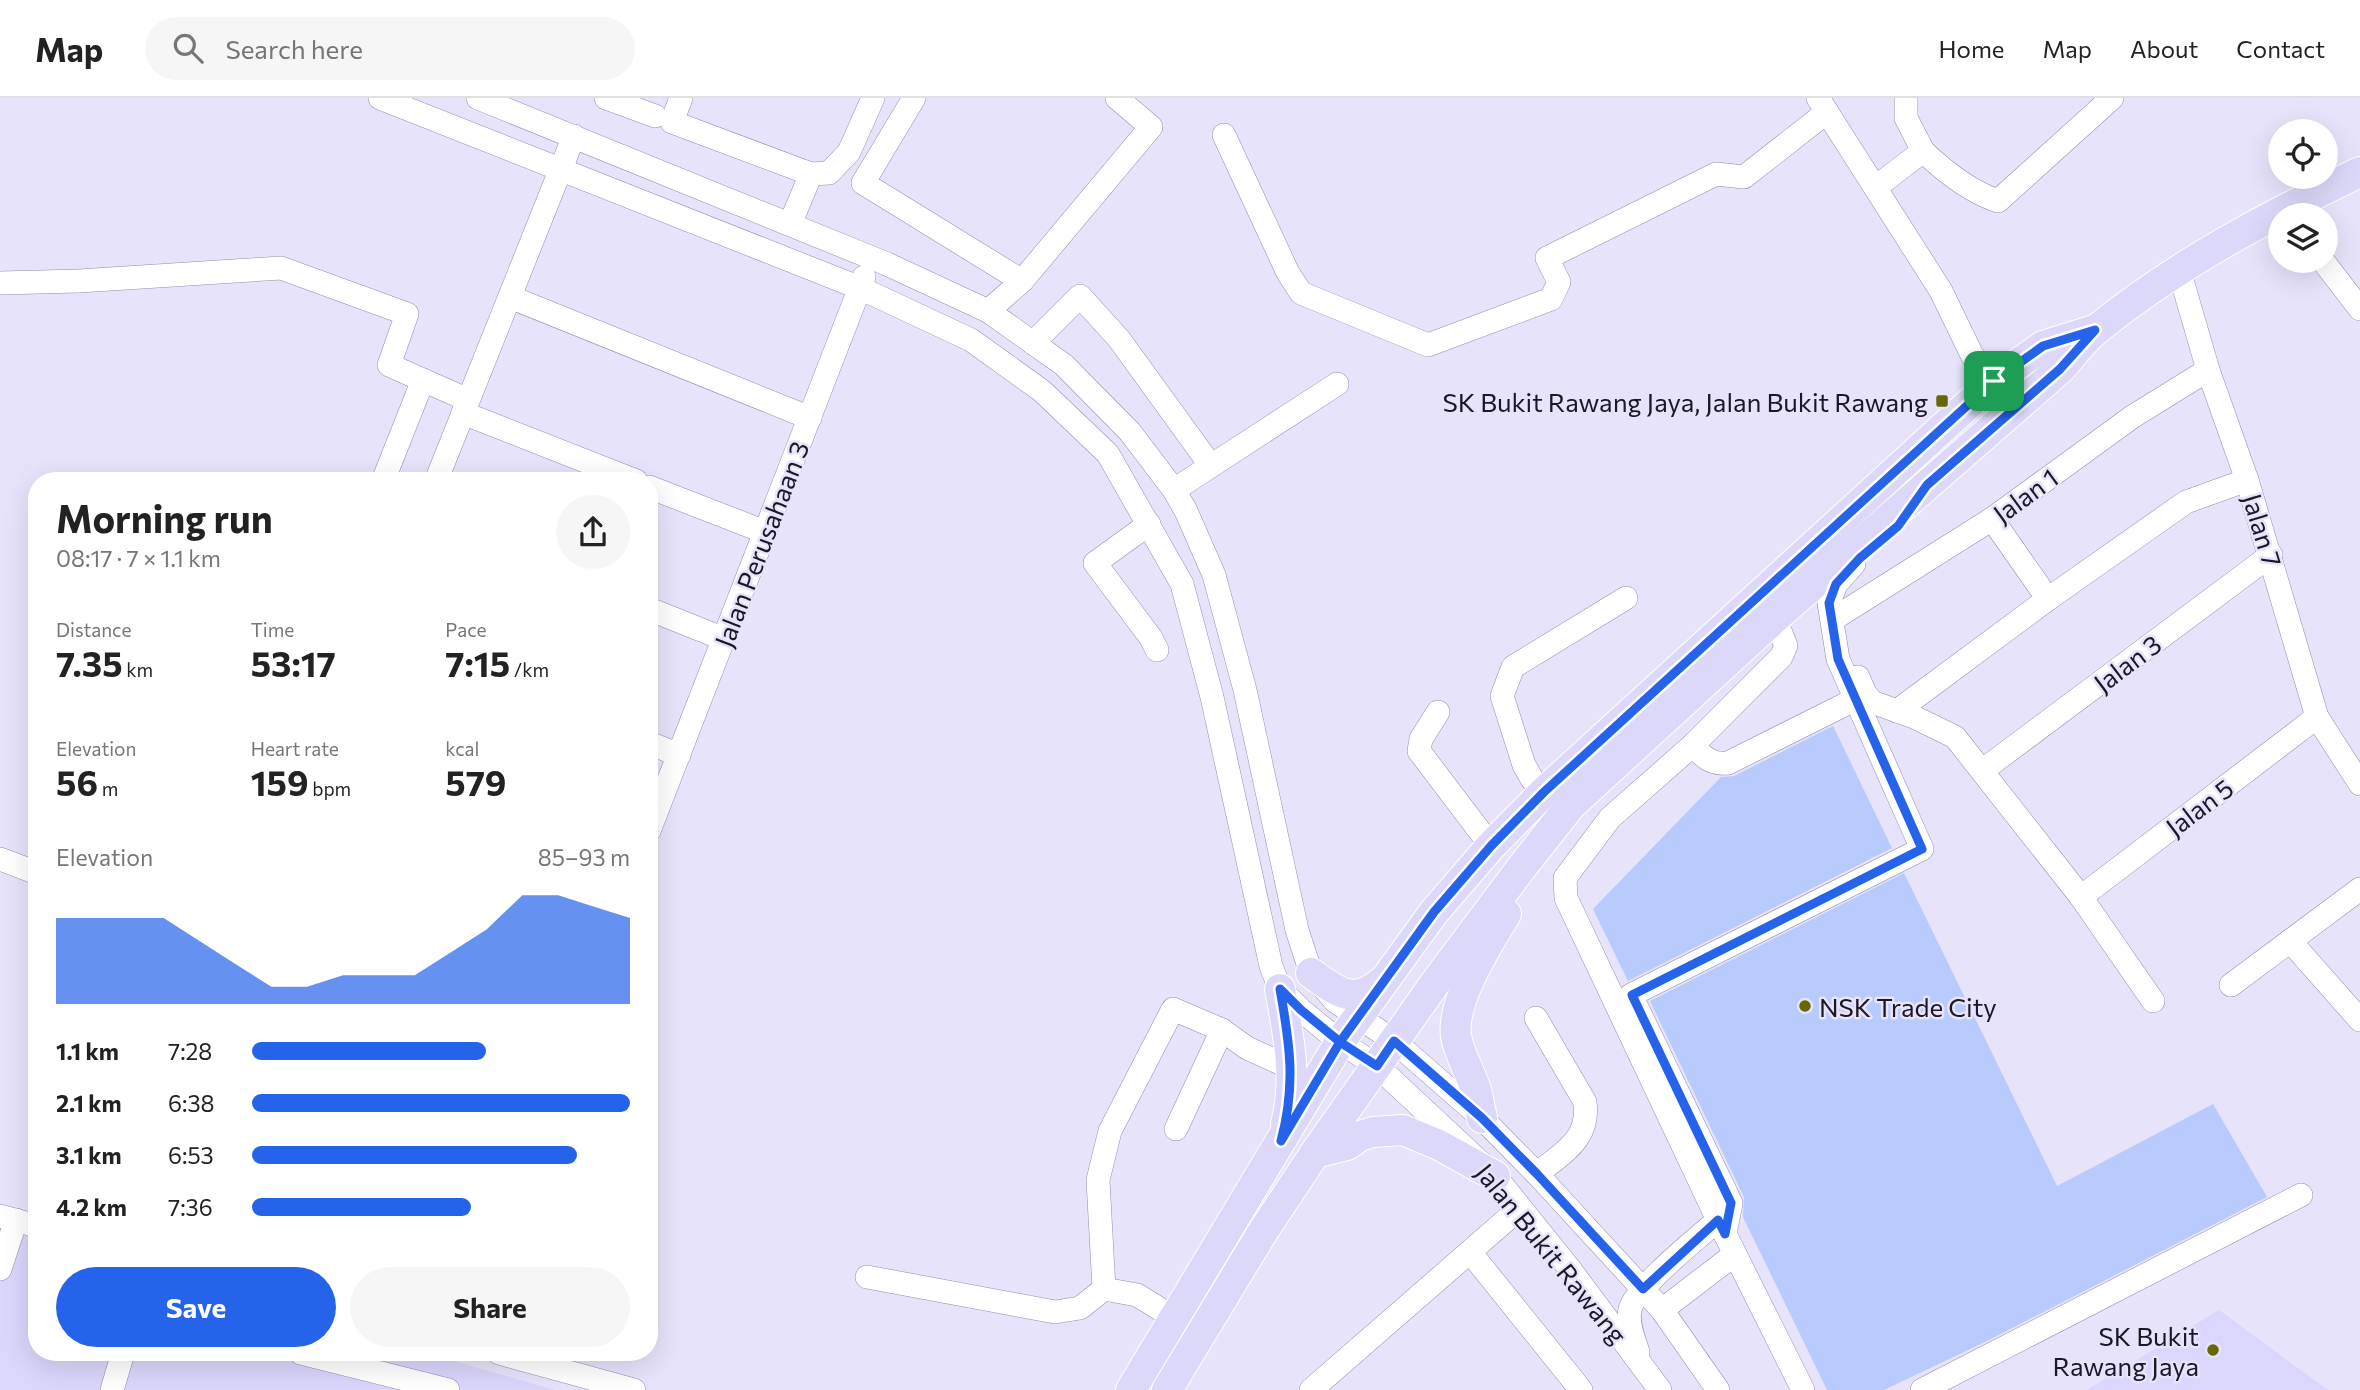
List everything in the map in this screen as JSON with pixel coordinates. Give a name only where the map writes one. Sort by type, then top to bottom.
[{"type":"main road","points":[[2304,203],[2360,172]]},
{"type":"main road","points":[[1167,1390],[1262,1233],[1315,1153],[1522,867],[1571,805],[1775,618],[2060,369],[2095,330],[2179,270],[2268,222]]},
{"type":"main road","points":[[1131,1390],[1340,1042],[1434,912],[1491,846],[1544,792],[1994,381],[2043,346],[2095,330]]},
{"type":"main road","points":[[1482,1118],[1474,1083],[1459,1050],[1455,1016],[1495,932],[1571,805]]},
{"type":"main road","points":[[1311,973],[1339,992],[1360,996],[1373,990],[1392,973]]},
{"type":"main road","points":[[1280,989],[1289,1038],[1291,1069],[1290,1103],[1281,1141]]},
{"type":"main road","points":[[1315,1153],[1347,1145],[1360,1136],[1373,1132],[1403,1130],[1440,1145],[1495,1177]]},
{"type":"street","points":[[380,98],[860,288],[971,340],[1042,391],[1108,454],[1182,584],[1212,697],[1271,966],[1280,989]]},
{"type":"street","points":[[478,98],[872,257],[988,311],[1064,365],[1130,432],[1174,489],[1214,575],[1245,690],[1297,930],[1311,973]]},
{"type":"street","points":[[606,98],[663,112],[811,174],[829,173],[849,152],[873,98]]},
{"type":"street","points":[[663,112],[681,98]]},
{"type":"street","points":[[914,98],[863,183],[1022,281]]},
{"type":"street","points":[[988,311],[1022,281],[1151,127],[1117,98]]},
{"type":"street","points":[[1906,98],[1906,118],[1923,151],[1982,196],[1998,201],[2112,98]]},
{"type":"street","points":[[1224,135],[1288,273],[1301,293],[1427,345],[1551,299],[1559,282],[1547,258],[1716,174],[1744,177],[1823,105],[1941,291],[1972,355],[1994,381]]},
{"type":"street","points":[[440,472],[575,136]]},
{"type":"street","points":[[1876,187],[1923,151]]},
{"type":"street","points":[[790,224],[811,174]]},
{"type":"street","name":"Jalan Perusahaan 3","points":[[658,808],[872,257]]},
{"type":"street","points":[[0,284],[281,268],[407,314],[388,365],[423,380],[466,407],[615,472]]},
{"type":"street","name":"Jalan 7","points":[[2179,270],[2208,370],[2271,555],[2317,716],[2360,783]]},
{"type":"street","points":[[2332,273],[2360,309]]},
{"type":"street","points":[[1033,343],[1080,296],[1119,339],[1211,466]]},
{"type":"street","points":[[510,297],[810,418]]},
{"type":"street","name":"Jalan 1","points":[[1838,616],[1992,519],[2132,417],[2208,370]]},
{"type":"street","points":[[387,472],[423,380]]},
{"type":"street","points":[[1174,489],[1337,384]]},
{"type":"street","points":[[1897,711],[2048,599],[2186,502],[2247,480]]},
{"type":"street","points":[[1662,1310],[1726,1236],[1731,1203],[1632,995],[1922,849],[1838,659],[1829,603],[1836,584],[1860,558],[1898,526],[1927,485]]},
{"type":"street","points":[[658,490],[765,532]]},
{"type":"street","points":[[1992,519],[2048,599]]},
{"type":"street","points":[[1149,524],[1095,563],[1157,650]]},
{"type":"street","name":"Jalan 3","points":[[1983,770],[2271,555]]},
{"type":"street","points":[[1836,584],[1839,636],[1865,693],[1872,702],[1955,737],[2081,897],[2153,1001]]},
{"type":"street","points":[[1544,792],[1524,765],[1502,696],[1513,667],[1626,598]]},
{"type":"street","points":[[658,613],[724,639]]},
{"type":"street","points":[[1775,618],[1786,646],[1782,657],[1693,745],[1610,818],[1565,878],[1566,898],[1726,1236],[1803,1390]]},
{"type":"street","points":[[1201,654],[1233,645]]},
{"type":"street","points":[[1693,745],[1707,760],[1728,763],[1856,699]]},
{"type":"street","points":[[1438,712],[1421,739],[1419,751],[1491,846]]},
{"type":"street","name":"Jalan 5","points":[[2081,897],[2317,716]]},
{"type":"street","points":[[658,747],[679,755]]},
{"type":"street","points":[[0,859],[28,870]]},
{"type":"street","points":[[2231,985],[2360,889]]},
{"type":"street","points":[[2290,941],[2360,1020]]},
{"type":"street","name":"Jalan Bukit Rawang","points":[[1311,973],[1335,1001],[1394,1041],[1482,1118],[1537,1174],[1662,1310],[1718,1390]]},
{"type":"street","name":"Jalan Bukit Rawang","points":[[1280,989],[1340,1042],[1377,1066],[1495,1177],[1569,1268],[1660,1390]]},
{"type":"street","points":[[1104,1289],[1098,1180],[1110,1131],[1173,1009],[1222,1030],[1247,1048],[1291,1069]]},
{"type":"street","points":[[1536,1018],[1585,1102],[1586,1113],[1586,1122],[1578,1138],[1537,1174]]},
{"type":"street","points":[[1176,1129],[1222,1030]]},
{"type":"street","points":[[1922,1390],[2301,1195]]},
{"type":"street","points":[[1311,1390],[1520,1208]]},
{"type":"street","points":[[0,1269],[17,1221]]},
{"type":"street","points":[[1642,1365],[1630,1329],[1630,1309],[1643,1289],[1726,1236]]},
{"type":"street","points":[[1470,1251],[1581,1390]]},
{"type":"street","points":[[867,1277],[1055,1312],[1080,1308],[1104,1289],[1137,1295],[1173,1317]]},
{"type":"street","points":[[112,1390],[121,1361]]},
{"type":"street","points":[[333,1361],[448,1390]]},
{"type":"street","points":[[528,1361],[634,1390]]},
{"type":"shaded area","points":[[0,1228],[28,1236],[28,1361],[455,1361],[555,1390],[0,1390]]},
{"type":"shaded area","name":"SK Bukit Rawang Jaya","points":[[2219,1310],[2328,1390],[2087,1390]]},
{"type":"building","points":[[1833,726],[1892,848],[1628,981],[1593,909],[1721,777],[1734,776]]},
{"type":"building","name":"NSK Trade City","points":[[1904,873],[2057,1186],[2213,1104],[2267,1197],[1989,1340],[1884,1390],[1827,1390],[1743,1217],[1744,1197],[1650,1001]]},
{"type":"place","name":"SK Bukit Rawang Jaya, Jalan Bukit Rawang","points":[[1942,401]]},
{"type":"place","name":"NSK Trade City","points":[[1805,1006]]},
{"type":"place","name":"SK Bukit Rawang Jaya","points":[[2213,1350]]},
{"type":"route","points":[[1994,381],[1544,792],[1491,846],[1434,912],[1340,1042],[1280,989],[1289,1038],[1292,1089],[1281,1141],[1340,1042],[1377,1066],[1394,1041],[1482,1118],[1643,1289],[1718,1220],[1725,1234],[1731,1203],[1632,995],[1922,849],[1838,659],[1829,603],[1836,584],[1860,558],[1898,526],[1927,485],[2060,369],[2095,330],[2043,346],[1994,381]]}]
